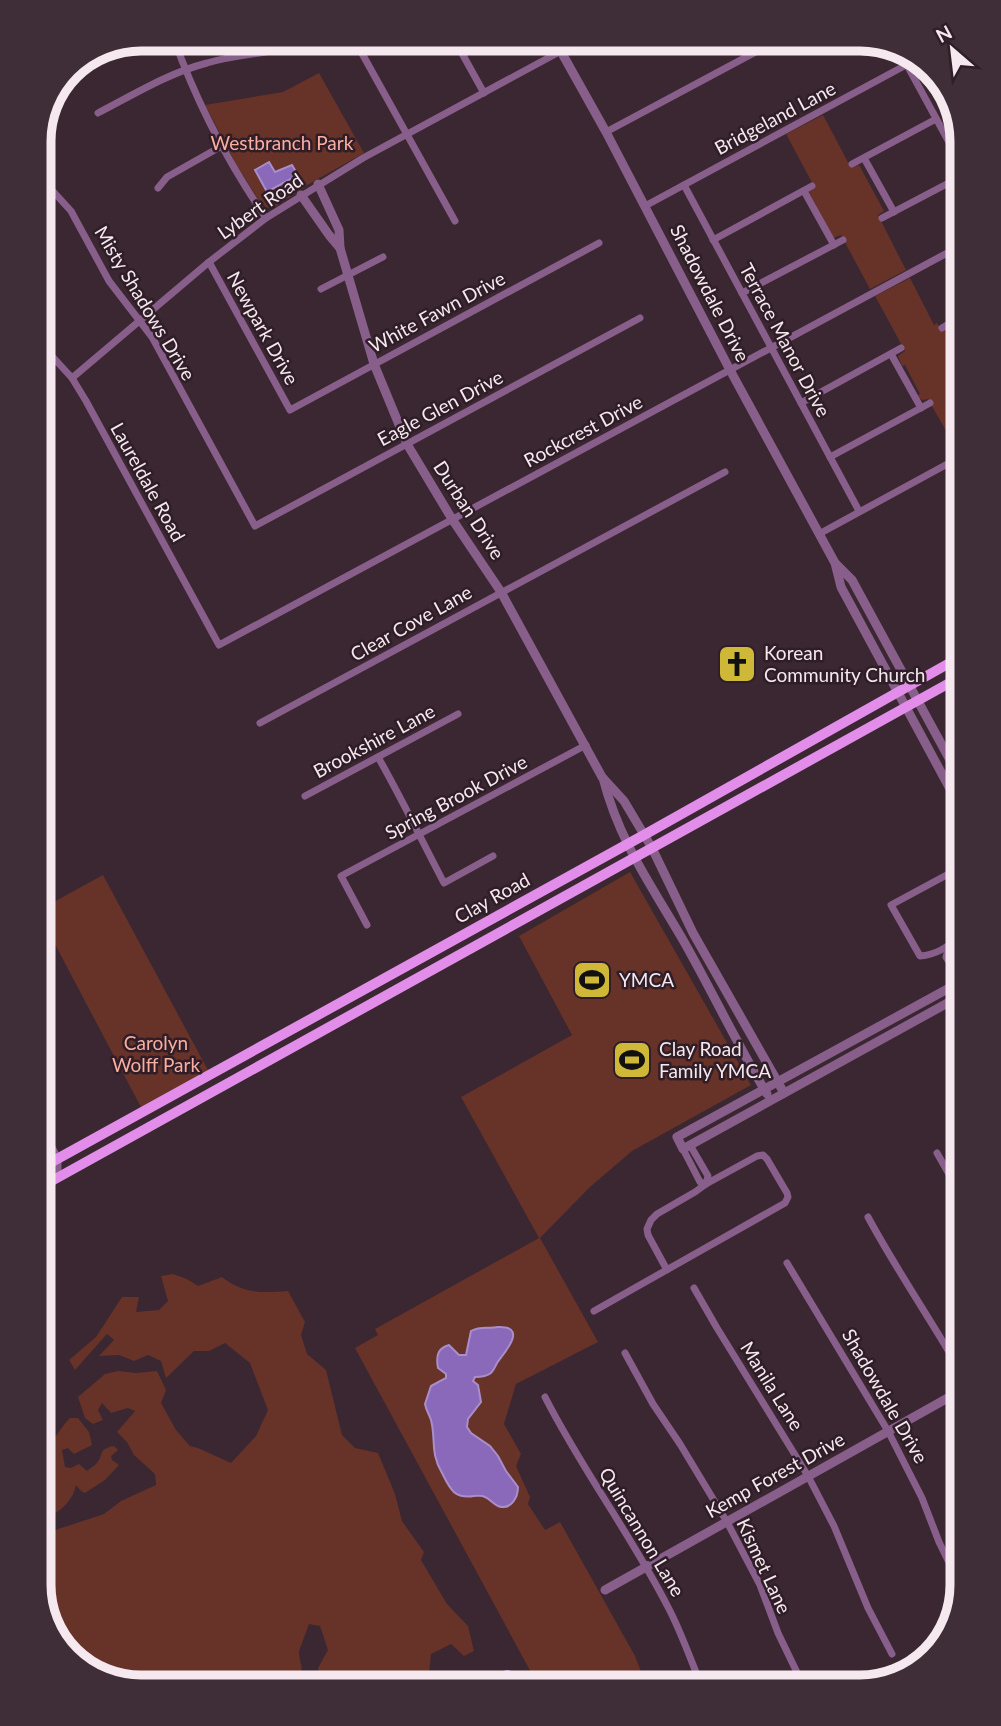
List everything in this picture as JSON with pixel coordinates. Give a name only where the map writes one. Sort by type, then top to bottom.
[{"type":"main road","name":"Clay Road","points":[[51,1161],[644,835],[950,663]]},
{"type":"main road","name":"Clay Road","points":[[51,1180],[950,683]]},
{"type":"main road","points":[[737,783],[743,798]]},
{"type":"main road","points":[[521,902],[527,917]]},
{"type":"main road","points":[[411,963],[420,977]]},
{"type":"main road","points":[[310,1018],[319,1033]]},
{"type":"main road","points":[[219,1069],[227,1084]]},
{"type":"street","points":[[178,51],[220,147],[266,218]]},
{"type":"street","points":[[361,51],[455,221]]},
{"type":"street","points":[[461,51],[484,93]]},
{"type":"street","name":"Lybert Road","points":[[72,378],[209,262],[266,218],[318,184],[561,51]]},
{"type":"street","name":"Shadowdale Drive","points":[[561,51],[835,563],[841,587],[950,789]]},
{"type":"street","points":[[606,132],[758,51]]},
{"type":"street","points":[[98,113],[185,70],[206,63],[266,52]]},
{"type":"street","points":[[908,65],[950,144]]},
{"type":"street","name":"Bridgeland Lane","points":[[645,206],[908,65]]},
{"type":"street","points":[[852,164],[936,118]]},
{"type":"street","points":[[158,188],[167,177],[220,147]]},
{"type":"street","points":[[864,158],[894,212]]},
{"type":"street","points":[[882,218],[950,182]]},
{"type":"street","name":"Durban Drive","points":[[318,184],[339,230],[340,248],[374,364],[407,444],[452,519],[501,592],[586,745],[602,777],[610,807],[634,858],[683,939],[770,1100]]},
{"type":"street","name":"Terrace Manor Drive","points":[[684,185],[859,511]]},
{"type":"street","points":[[713,240],[813,186]]},
{"type":"street","name":"Misty Shadows Drive","points":[[51,189],[71,211],[109,281],[152,337],[255,526]]},
{"type":"street","points":[[804,191],[834,245]]},
{"type":"street","name":"Durban Drive","points":[[301,195],[340,248]]},
{"type":"street","points":[[742,293],[843,240]]},
{"type":"street","name":"White Fawn Drive","points":[[290,410],[599,243]]},
{"type":"street","name":"Rockcrest Drive","points":[[219,645],[950,251]]},
{"type":"street","points":[[321,289],[383,257]]},
{"type":"street","name":"Newpark Drive","points":[[209,262],[290,410]]},
{"type":"street","name":"Eagle Glen Drive","points":[[255,526],[640,318]]},
{"type":"street","points":[[942,328],[950,323]]},
{"type":"street","points":[[801,403],[901,348]]},
{"type":"street","points":[[891,354],[920,408]]},
{"type":"street","name":"Laureldale Road","points":[[51,358],[72,378],[86,401],[219,645]]},
{"type":"street","points":[[830,457],[930,403]]},
{"type":"street","points":[[819,534],[950,462]]},
{"type":"street","name":"Clear Cove Lane","points":[[260,723],[725,472]]},
{"type":"street","name":"Shadowdale Drive","points":[[835,563],[852,580],[950,759]]},
{"type":"street","name":"Brookshire Lane","points":[[305,796],[458,714]]},
{"type":"street","name":"Spring Brook Drive","points":[[367,925],[341,876],[586,745]]},
{"type":"street","points":[[378,757],[444,883],[493,856]]},
{"type":"street","name":"Durban Drive","points":[[602,777],[624,802],[652,848],[693,933],[784,1093]]},
{"type":"street","points":[[950,873],[891,905],[920,956],[930,956],[950,946]]},
{"type":"street","points":[[947,949],[946,957],[950,963]]},
{"type":"street","points":[[706,1184],[708,1176],[701,1164],[677,1138],[950,986]]},
{"type":"street","points":[[687,1147],[950,1001]]},
{"type":"street","points":[[869,1032],[875,1042]]},
{"type":"street","points":[[687,1147],[693,1169],[700,1182],[706,1184]]},
{"type":"street","points":[[51,1148],[57,1159],[57,1177]]},
{"type":"street","points":[[937,1153],[950,1176]]},
{"type":"street","points":[[594,1311],[667,1270],[785,1203],[788,1197],[763,1155],[706,1184],[651,1220],[647,1228],[648,1235],[667,1270]]},
{"type":"street","points":[[693,1169],[701,1164]]},
{"type":"street","points":[[51,1173],[57,1177]]},
{"type":"street","points":[[867,1217],[950,1353]]},
{"type":"street","name":"Shadowdale Drive","points":[[786,1263],[888,1431],[922,1498],[950,1566]]},
{"type":"street","name":"Manila Lane","points":[[694,1288],[808,1476],[834,1526],[868,1608],[892,1654]]},
{"type":"street","name":"Kismet Lane","points":[[625,1353],[653,1404],[727,1522],[760,1585],[798,1675]]},
{"type":"street","name":"Quincannon Lane","points":[[545,1397],[669,1608],[697,1675]]},
{"type":"street","name":"Kemp Forest Drive","points":[[605,1590],[950,1397]]},
{"type":"green space","name":"Westbranch Park","points":[[319,73],[364,153],[275,207],[267,208],[260,202],[236,164],[205,105],[283,92]]},
{"type":"green space","points":[[823,115],[851,168],[859,165],[884,211],[878,215],[906,270],[870,289],[841,235],[833,238],[809,192],[815,188],[786,134]]},
{"type":"green space","points":[[910,278],[934,325],[937,323],[942,331],[950,332],[950,438],[928,399],[919,398],[920,394],[905,365],[902,366],[898,356],[905,351],[875,296]]},
{"type":"green space","points":[[630,872],[751,1085],[632,1151],[590,1187],[540,1238],[598,1342],[516,1384],[504,1424],[521,1454],[516,1466],[530,1497],[528,1504],[545,1530],[560,1522],[635,1656],[642,1675],[532,1675],[355,1348],[378,1335],[375,1329],[539,1238],[461,1097],[572,1035],[519,936]]},
{"type":"green space","name":"Carolyn Wolff Park","points":[[103,875],[210,1074],[143,1111],[51,937],[51,903]]},
{"type":"green space","points":[[173,1274],[198,1286],[222,1277],[238,1287],[254,1291],[288,1291],[305,1322],[301,1335],[307,1354],[326,1370],[342,1435],[355,1448],[378,1453],[395,1494],[402,1521],[424,1552],[421,1560],[447,1604],[468,1626],[474,1651],[464,1656],[451,1644],[431,1654],[427,1675],[318,1675],[318,1668],[328,1650],[320,1626],[309,1624],[299,1652],[300,1675],[135,1675],[123,1674],[101,1666],[73,1645],[60,1625],[52,1603],[51,1533],[104,1514],[121,1501],[156,1485],[155,1474],[134,1455],[117,1432],[135,1411],[128,1408],[111,1413],[102,1403],[98,1410],[103,1420],[93,1424],[85,1418],[78,1397],[105,1374],[118,1371],[157,1371],[166,1390],[161,1403],[176,1430],[190,1446],[231,1463],[256,1436],[268,1410],[250,1363],[225,1343],[209,1351],[194,1351],[166,1378],[161,1361],[148,1355],[134,1361],[119,1355],[99,1356],[114,1340],[107,1334],[75,1370],[69,1360],[96,1337],[122,1297],[139,1297],[136,1312],[159,1310],[168,1301],[161,1276]]},
{"type":"green space","points":[[70,1418],[78,1418],[89,1432],[92,1445],[74,1454],[68,1448],[62,1450],[65,1467],[71,1468],[79,1464],[87,1471],[96,1464],[103,1450],[114,1446],[118,1450],[111,1456],[112,1460],[119,1465],[105,1480],[85,1493],[76,1485],[67,1503],[51,1516],[51,1441]]},
{"type":"shaded area","points":[[269,162],[275,172],[292,165],[298,175],[267,192],[255,170]]},
{"type":"shaded area","points":[[498,1327],[512,1331],[512,1341],[491,1373],[475,1377],[473,1381],[478,1385],[481,1402],[468,1419],[467,1427],[490,1446],[518,1487],[517,1495],[507,1507],[496,1505],[484,1496],[462,1496],[450,1488],[438,1466],[431,1420],[425,1404],[431,1386],[446,1378],[446,1374],[437,1364],[442,1348],[449,1345],[459,1355],[466,1355],[471,1331]]},
{"type":"shaded area","points":[[507,1671],[516,1675],[496,1675]]},
{"type":"place","name":"Korean Community Church","points":[[737,664]]},
{"type":"place","name":"YMCA","points":[[592,980]]},
{"type":"place","name":"Clay Road Family YMCA","points":[[632,1060]]}]
